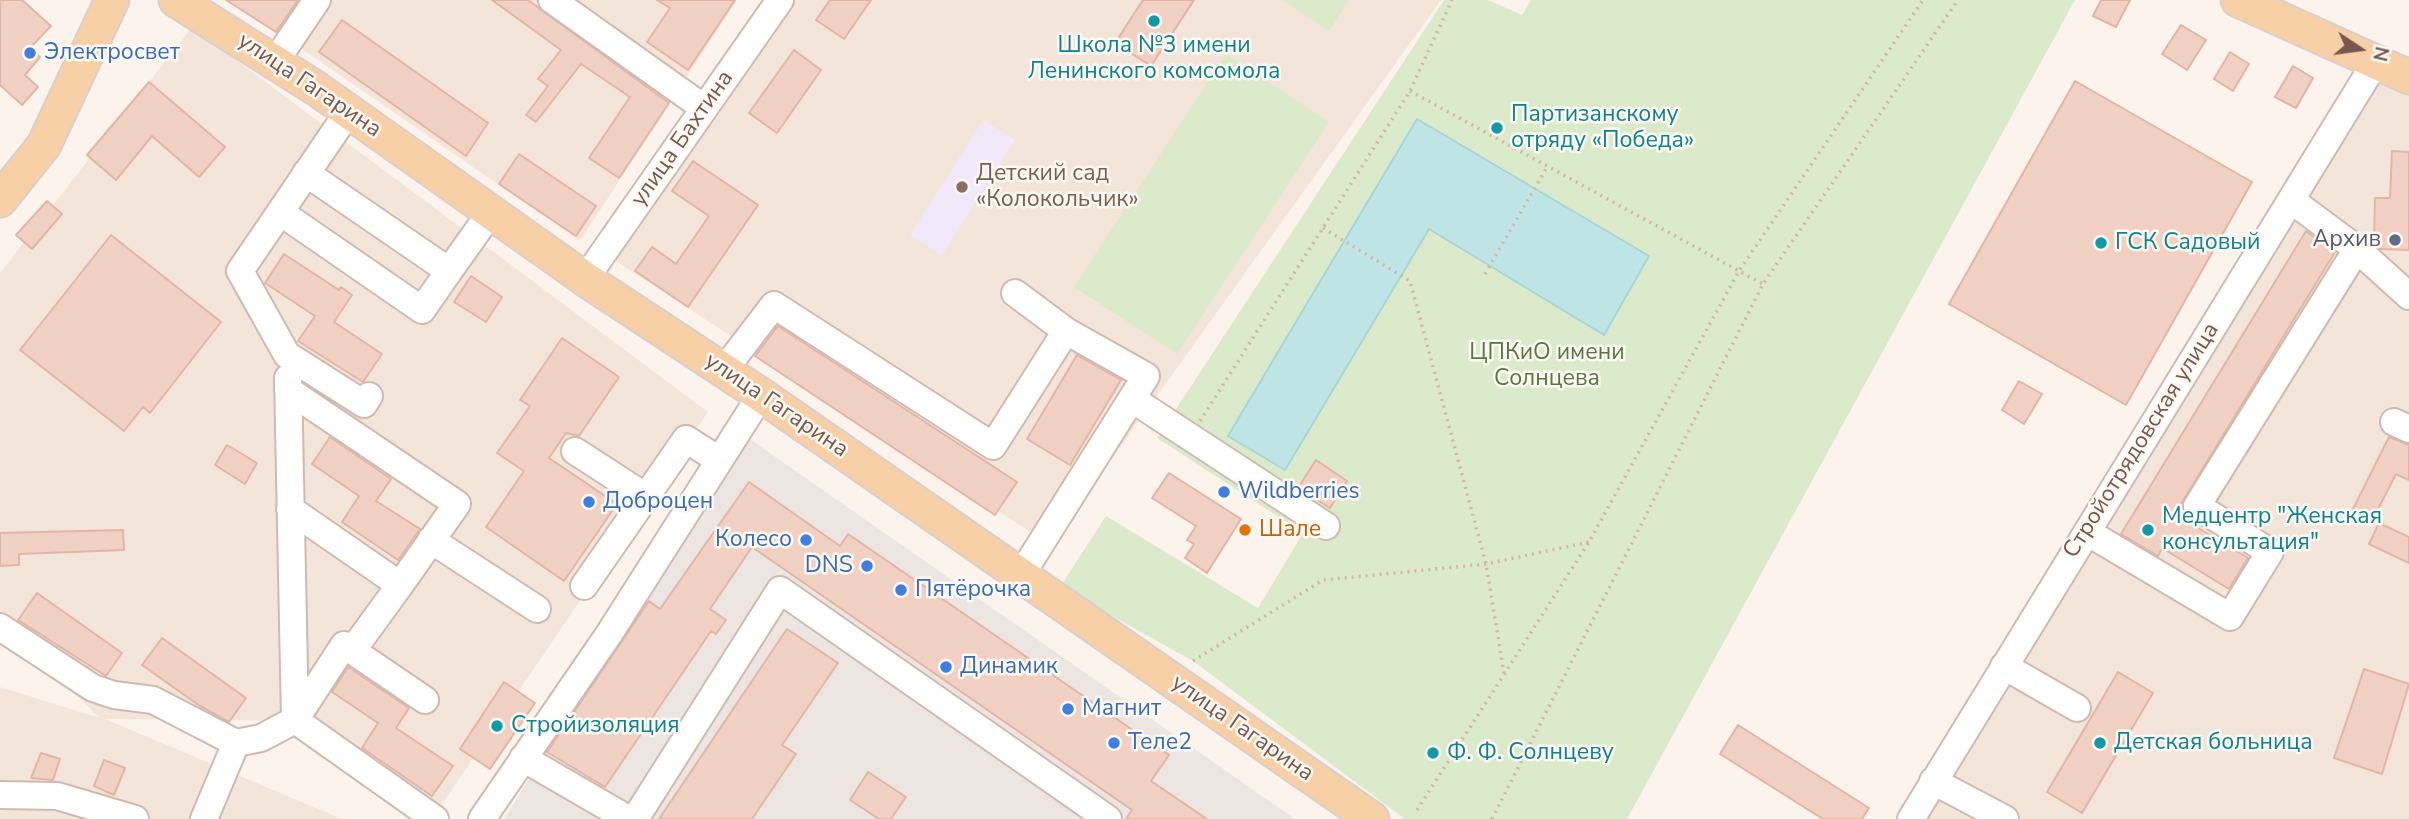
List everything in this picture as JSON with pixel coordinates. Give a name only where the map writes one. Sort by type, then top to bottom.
[{"type":"main road","points":[[0,200],[44,145],[112,0]]},
{"type":"main road","points":[[2238,0],[2409,78]]},
{"type":"main road","name":"улица Гагарина","points":[[185,2],[349,111],[585,279],[761,395],[1020,575],[1353,814]]},
{"type":"street","points":[[275,62],[317,0]]},
{"type":"street","points":[[552,0],[704,108]]},
{"type":"street","name":"улица Бахтина","points":[[585,279],[780,0]]},
{"type":"street","name":"Стройотрядовская улица","points":[[1911,819],[2375,63]]},
{"type":"street","points":[[295,720],[287,355],[240,271],[349,111]]},
{"type":"street","points":[[306,173],[449,271]]},
{"type":"street","points":[[2291,200],[2357,249],[2409,296]]},
{"type":"street","points":[[280,212],[418,315],[491,212]]},
{"type":"street","points":[[2087,532],[2230,617],[2270,552],[2197,506],[2357,249]]},
{"type":"street","points":[[1015,293],[1066,331],[1146,376],[1020,575]]},
{"type":"street","points":[[724,370],[774,305],[993,446],[1066,331]]},
{"type":"street","points":[[287,355],[364,404],[369,396]]},
{"type":"street","points":[[288,390],[457,504],[352,650]]},
{"type":"street","points":[[482,819],[530,762],[761,395]]},
{"type":"street","points":[[1132,399],[1326,526]]},
{"type":"street","points":[[584,586],[686,439],[719,460]]},
{"type":"street","points":[[575,451],[646,497]]},
{"type":"street","points":[[290,509],[400,585]]},
{"type":"street","points":[[431,540],[537,609]]},
{"type":"street","points":[[635,819],[780,590],[1108,819]]},
{"type":"street","points":[[0,627],[93,688],[114,695],[153,700],[236,743],[261,738],[295,720],[344,645],[425,700]]},
{"type":"street","points":[[2004,666],[2077,708]]},
{"type":"street","points":[[295,720],[435,819]]},
{"type":"street","points":[[204,819],[236,743]]},
{"type":"street","points":[[530,762],[628,819]]},
{"type":"street","points":[[1933,781],[1990,816]]},
{"type":"street","points":[[0,795],[57,796],[135,819]]},
{"type":"path","points":[[1189,437],[1410,91],[1452,0]]},
{"type":"path","points":[[1417,810],[1589,542],[1739,271],[1923,0]]},
{"type":"path","points":[[1492,819],[1763,284],[1958,0]]},
{"type":"path","points":[[1410,91],[1763,284]]},
{"type":"path","points":[[1485,275],[1547,167]]},
{"type":"path","points":[[1323,228],[1410,281],[1486,564],[1504,674]]},
{"type":"path","points":[[1193,661],[1323,580],[1486,564],[1589,542]]},
{"type":"shaded area","points":[[231,0],[737,0],[580,241]]},
{"type":"shaded area","points":[[790,0],[1441,0],[1050,545],[610,257]]},
{"type":"shaded area","points":[[192,27],[708,412],[434,816],[310,721],[105,719],[342,819],[0,819],[0,687],[100,718],[0,623],[0,273]]},
{"type":"shaded area","points":[[2378,81],[2409,88],[2409,819],[1928,819]]},
{"type":"shaded area","name":"Детский сад «Колокольчик»","points":[[983,120],[1015,140],[942,255],[910,235]]},
{"type":"shaded area","points":[[744,435],[1295,819],[504,819]]},
{"type":"green space","points":[[1282,0],[1349,0],[1329,31]]},
{"type":"green space","name":"ЦПКиО имени Солнцева","points":[[1444,0],[1488,0],[1522,15],[1531,0],[2075,0],[1627,819],[1405,819],[1193,661],[1060,587],[1106,516],[1258,608],[1303,533],[1157,438]]},
{"type":"green space","points":[[1226,54],[1329,122],[1177,354],[1074,287]]},
{"type":"water","points":[[1417,119],[1649,256],[1604,335],[1429,229],[1285,470],[1228,436]]},
{"type":"building","points":[[0,0],[22,0],[51,26],[30,48],[40,57],[25,75],[38,87],[22,105],[0,85]]},
{"type":"building","points":[[226,0],[298,0],[276,32]]},
{"type":"building","points":[[492,0],[528,0],[669,103],[619,178],[589,158],[630,97],[581,64],[536,122],[526,115],[548,86],[538,79],[561,50]]},
{"type":"building","points":[[657,0],[735,0],[688,70],[647,42],[670,8]]},
{"type":"building","points":[[830,0],[871,0],[844,39],[816,20]]},
{"type":"building","name":"Школа №3 имени Ленинского комсомола","points":[[1143,0],[1194,0],[1151,66],[1115,43]]},
{"type":"building","points":[[2101,0],[2130,0],[2116,27],[2093,16]]},
{"type":"building","points":[[342,20],[488,123],[466,156],[319,52]]},
{"type":"building","points":[[2181,25],[2206,40],[2187,70],[2162,54]]},
{"type":"building","points":[[794,50],[821,70],[777,133],[749,113]]},
{"type":"building","points":[[2230,52],[2249,64],[2233,91],[2214,79]]},
{"type":"building","points":[[2293,66],[2313,78],[2296,108],[2275,97]]},
{"type":"building","name":"ГСК Садовый","points":[[2075,81],[2252,182],[2126,405],[1949,304]]},
{"type":"building","points":[[149,82],[225,147],[199,177],[152,136],[116,180],[87,155]]},
{"type":"building","points":[[2392,151],[2409,152],[2409,250],[2380,249],[2374,243],[2375,198],[2390,198]]},
{"type":"building","points":[[519,154],[596,206],[576,236],[499,184]]},
{"type":"building","points":[[693,161],[758,205],[688,307],[635,271],[652,247],[676,264],[709,216],[672,191]]},
{"type":"building","points":[[47,201],[62,214],[32,249],[16,235]]},
{"type":"building","points":[[2306,231],[2335,252],[2175,514],[2248,558],[2229,589],[2162,548],[2158,556],[2121,534]]},
{"type":"building","points":[[111,235],[221,322],[150,413],[143,407],[124,431],[20,350]]},
{"type":"building","points":[[284,254],[339,290],[341,287],[352,295],[334,322],[382,354],[363,382],[298,341],[315,316],[265,283]]},
{"type":"building","points":[[471,276],[502,297],[486,322],[454,302]]},
{"type":"building","points":[[778,326],[1017,482],[995,515],[755,356]]},
{"type":"building","points":[[562,338],[619,377],[579,436],[566,433],[549,458],[617,504],[564,581],[486,527],[524,471],[497,453],[530,406],[520,400]]},
{"type":"building","points":[[1077,355],[1121,380],[1070,465],[1027,439]]},
{"type":"building","points":[[2019,381],[2042,394],[2024,424],[2002,410]]},
{"type":"building","points":[[330,437],[391,479],[376,501],[420,529],[398,560],[342,522],[359,496],[312,464]]},
{"type":"building","points":[[2389,437],[2409,445],[2409,480],[2396,474],[2373,519],[2353,509]]},
{"type":"building","points":[[227,445],[257,463],[245,484],[215,465]]},
{"type":"building","points":[[1316,460],[1347,481],[1330,508],[1298,488]]},
{"type":"building","points":[[1169,473],[1241,519],[1207,573],[1185,558],[1194,544],[1187,540],[1196,526],[1152,498]]},
{"type":"building","points":[[749,482],[840,546],[848,534],[1169,755],[1151,781],[1207,819],[1126,819],[1132,810],[752,547],[710,609],[726,620],[716,634],[711,631],[605,787],[547,752],[649,601],[660,609]]},
{"type":"building","points":[[2379,523],[2409,537],[2409,563],[2369,544]]},
{"type":"building","points":[[123,530],[124,550],[19,554],[19,565],[0,566],[0,533]]},
{"type":"building","points":[[37,593],[122,653],[106,676],[18,620]]},
{"type":"building","points":[[787,629],[838,663],[782,745],[796,754],[752,819],[659,819]]},
{"type":"building","points":[[162,638],[246,698],[229,722],[200,706],[142,665]]},
{"type":"building","points":[[348,667],[409,708],[396,728],[453,766],[432,796],[362,748],[378,723],[332,692]]},
{"type":"building","points":[[2364,669],[2409,684],[2382,774],[2334,758]]},
{"type":"building","name":"Детская больница","points":[[2118,672],[2153,693],[2082,813],[2047,792]]},
{"type":"building","name":"Стройизоляция","points":[[504,682],[535,703],[490,769],[460,749]]},
{"type":"building","points":[[1738,725],[1869,808],[1862,819],[1823,819],[1720,754]]},
{"type":"building","points":[[41,753],[60,759],[53,780],[31,778]]},
{"type":"building","points":[[104,760],[125,768],[114,795],[94,786]]},
{"type":"building","points":[[868,772],[906,797],[891,819],[879,819],[850,800]]},
{"type":"place","name":"Школа №3 имени Ленинского комсомола","points":[[1154,21]]},
{"type":"place","name":"Электросвет","points":[[30,53]]},
{"type":"place","name":"Партизанскому отряду «Победа»","points":[[1497,128]]},
{"type":"place","name":"Детский сад «Колокольчик»","points":[[962,187]]},
{"type":"place","name":"Архив","points":[[2395,240]]},
{"type":"place","name":"ГСК Садовый","points":[[2101,243]]},
{"type":"place","name":"Wildberries","points":[[1224,492]]},
{"type":"place","name":"Доброцен","points":[[589,502]]},
{"type":"place","name":"Шале","points":[[1245,530]]},
{"type":"place","name":"Медцентр \"Женская консультация\"","points":[[2148,530]]},
{"type":"place","name":"Колесо","points":[[806,540]]},
{"type":"place","name":"DNS","points":[[867,566]]},
{"type":"place","name":"Пятёрочка","points":[[901,590]]},
{"type":"place","name":"Динамик","points":[[946,667]]},
{"type":"place","name":"Магнит","points":[[1068,709]]},
{"type":"place","name":"Стройизоляция","points":[[497,726]]},
{"type":"place","name":"Теле2","points":[[1114,743]]},
{"type":"place","name":"Детская больница","points":[[2100,743]]},
{"type":"place","name":"Ф. Ф. Солнцеву","points":[[1433,753]]}]
